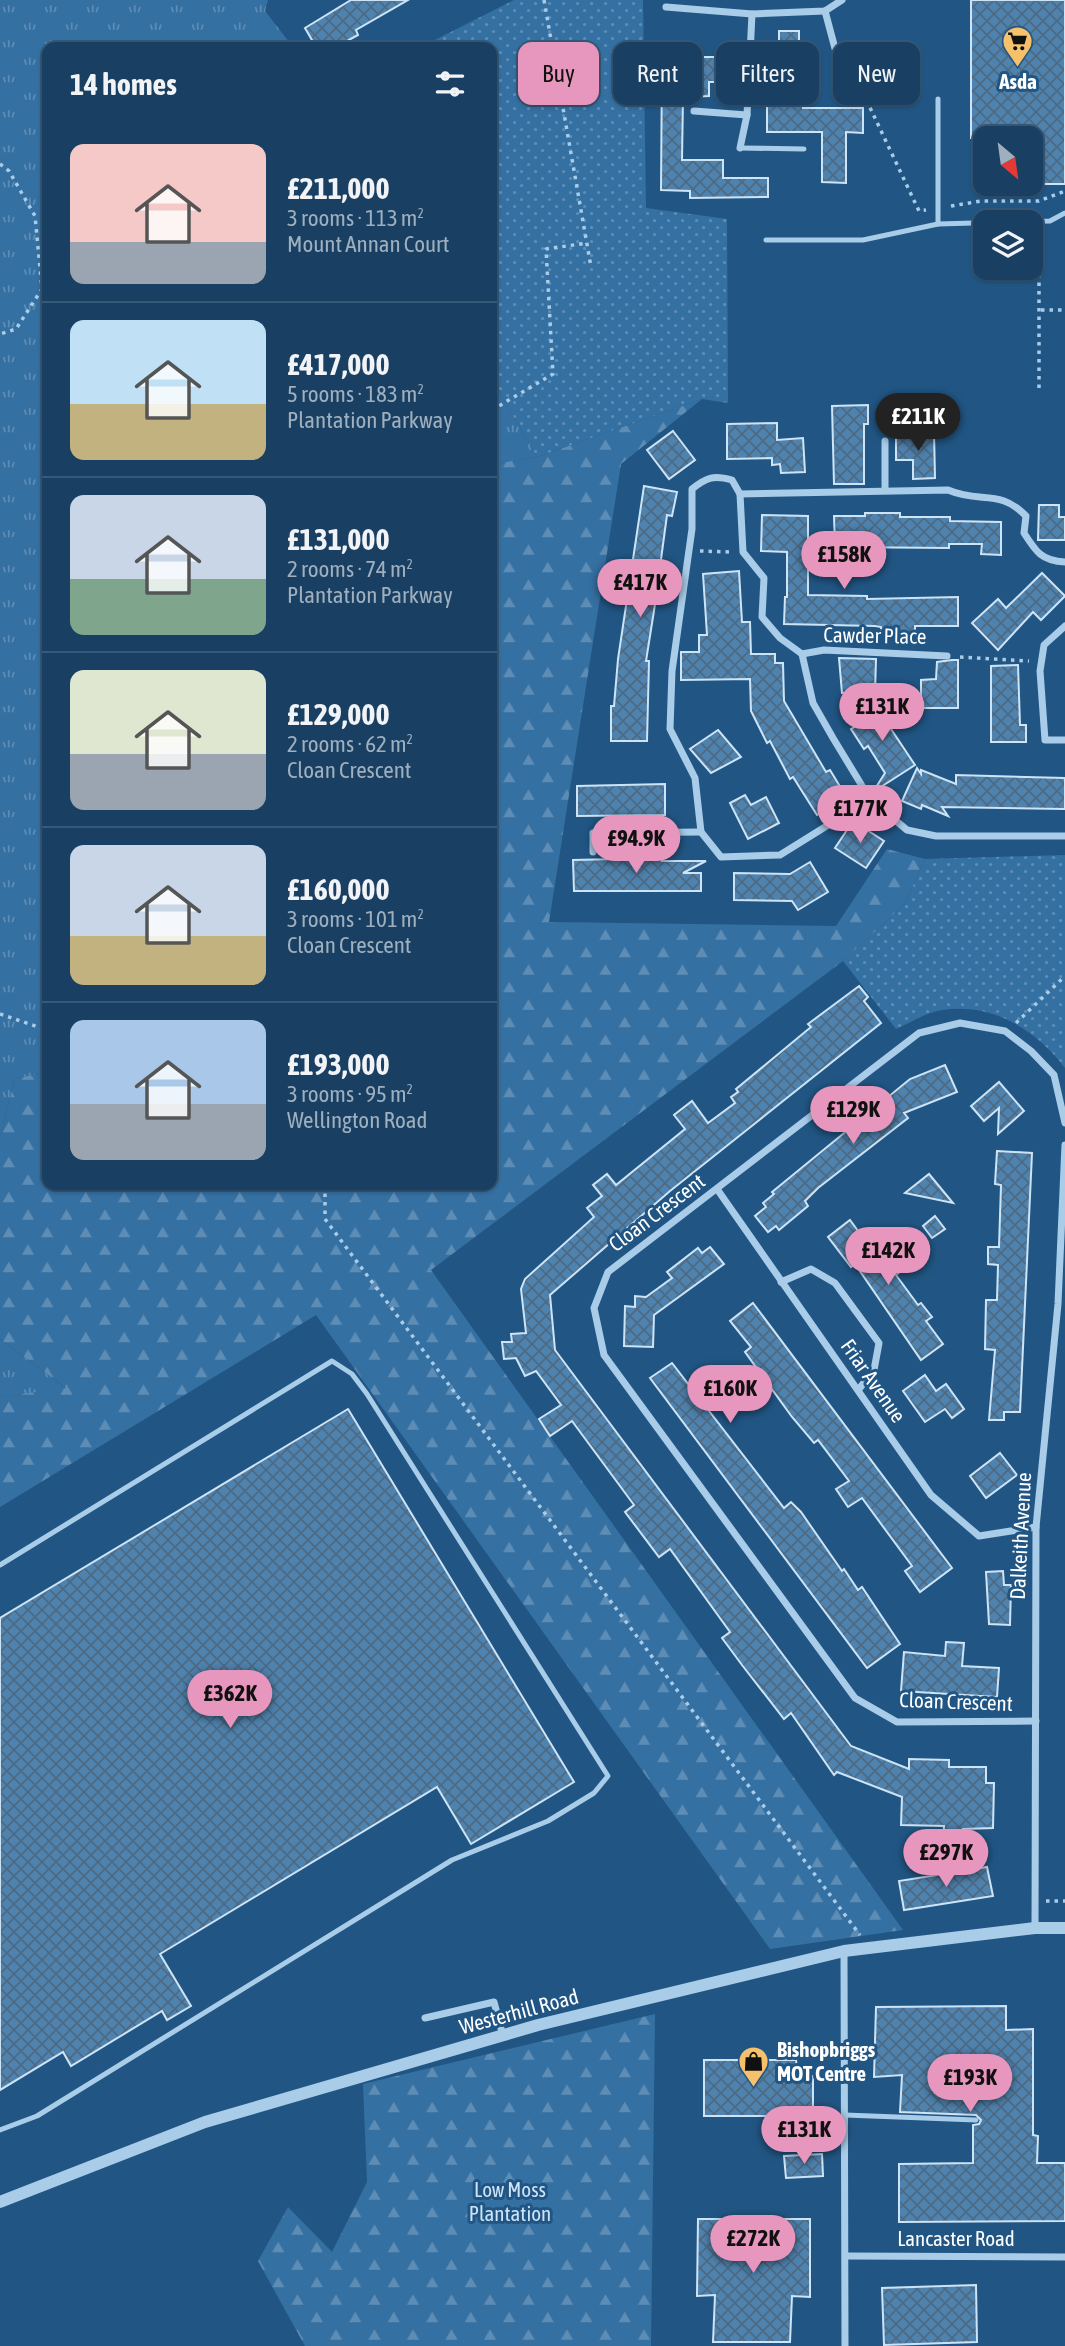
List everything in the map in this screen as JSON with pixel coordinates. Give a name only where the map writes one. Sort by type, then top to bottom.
[{"type":"street","points":[[666,4],[752,14],[825,11],[842,0]]},
{"type":"street","points":[[825,11],[833,42]]},
{"type":"street","points":[[740,148],[747,115],[752,14]]},
{"type":"street","points":[[694,111],[747,115]]},
{"type":"street","points":[[885,441],[885,489]]},
{"type":"street","points":[[870,799],[780,855],[721,857],[701,832],[695,778],[670,729],[672,671],[689,551],[692,489],[715,475],[732,480],[740,494],[743,552],[764,578],[762,617],[780,638],[802,654],[813,703],[870,799],[907,830],[936,836],[1065,836]]},
{"type":"street","points":[[740,494],[885,489],[948,490],[967,498],[1003,498],[1026,516],[1024,533],[1032,547],[1047,561],[1065,562]]},
{"type":"street","points":[[1065,626],[1044,645],[1041,661],[1041,711],[1045,740],[1065,740]]},
{"type":"street","name":"Cawder Place","points":[[802,654],[824,650],[947,656]]},
{"type":"street","points":[[593,852],[593,832],[701,832]]},
{"type":"street","name":"Cloan Crescent","points":[[1035,1721],[897,1722],[855,1699],[604,1355],[594,1308],[608,1272],[919,1033],[960,1023],[1006,1033],[1031,1051],[1054,1075],[1065,1123]]},
{"type":"street","name":"Dalkeith Avenue","points":[[1035,1928],[1036,1527],[1061,1304],[1065,1145]]},
{"type":"street","name":"Friar Avenue","points":[[716,1189],[931,1495],[979,1536],[1036,1527]]},
{"type":"street","points":[[781,1282],[811,1269],[835,1283],[879,1343],[874,1370],[859,1389]]},
{"type":"street","name":"Westerhill Road","points":[[0,2202],[205,2122],[503,2036],[844,1951],[1035,1928],[1065,1928]]},
{"type":"street","points":[[844,1951],[845,2346]]},
{"type":"street","points":[[425,2018],[494,2002],[503,2036]]},
{"type":"street","name":"Lancaster Road","points":[[846,2256],[1065,2257]]},
{"type":"lane","points":[[938,99],[938,224]]},
{"type":"lane","points":[[740,148],[804,149]]},
{"type":"lane","points":[[1043,221],[1050,221],[1065,213]]},
{"type":"lane","points":[[766,240],[863,240],[938,224],[973,223]]},
{"type":"lane","points":[[0,1565],[332,1361],[352,1374],[367,1394],[608,1776],[594,1793],[548,1821],[452,1860],[37,2116],[0,2130]]},
{"type":"lane","points":[[845,2115],[976,2120]]},
{"type":"path","points":[[544,0],[591,267]]},
{"type":"path","points":[[868,105],[919,211],[981,201],[1039,201],[1065,191]]},
{"type":"path","points":[[0,164],[9,171],[35,216],[42,289],[16,329],[0,334]]},
{"type":"path","points":[[1039,201],[1039,210]]},
{"type":"path","points":[[497,407],[553,374],[546,249],[587,243]]},
{"type":"path","points":[[1039,388],[1040,280]]},
{"type":"path","points":[[1041,310],[1065,310]]},
{"type":"path","points":[[689,551],[743,552]]},
{"type":"path","points":[[947,656],[1041,661]]},
{"type":"path","points":[[1006,1033],[1065,976]]},
{"type":"path","points":[[0,1014],[42,1028]]},
{"type":"path","points":[[325,1190],[326,1219],[870,1948]]},
{"type":"green space","points":[[0,0],[268,0],[265,11],[289,42],[42,42],[42,1074],[15,1078],[0,1137]]},
{"type":"green space","points":[[514,0],[643,0],[644,42],[613,42],[613,105],[645,105],[646,208],[727,219],[728,403],[702,399],[537,457],[497,388],[497,42],[431,42]]},
{"type":"green space","points":[[497,388],[537,457],[497,463]]},
{"type":"green space","points":[[702,399],[621,464],[549,922],[836,926],[887,849],[925,859],[905,904],[843,961],[431,1270],[903,1930],[770,1949],[316,1315],[0,1507],[0,1397],[66,1388],[0,1339],[0,1137],[15,1078],[42,1074],[42,1190],[497,1190],[497,463],[537,457]]},
{"type":"green space","points":[[1065,855],[1065,1068],[1026,1031],[995,1015],[979,1011],[936,1011],[896,1029],[843,961],[905,904],[925,859]]},
{"type":"green space","points":[[0,1339],[67,1389],[0,1397]]},
{"type":"green space","name":"Low Moss Plantation","points":[[655,2014],[651,2346],[305,2346],[258,2261],[288,2207],[332,2252],[367,2182],[363,2084]]},
{"type":"building","points":[[351,0],[408,0],[356,30],[358,35],[345,42],[313,42],[305,28]]},
{"type":"building","name":"Asda","points":[[971,0],[1065,0],[1065,184],[1043,184],[1043,126],[973,126],[971,138]]},
{"type":"building","points":[[779,31],[799,31],[799,42],[779,42]]},
{"type":"building","points":[[702,57],[716,57],[716,82],[709,82],[709,96],[702,96]]},
{"type":"building","points":[[662,105],[683,105],[682,160],[723,160],[723,178],[768,178],[768,197],[690,198],[690,191],[661,190]]},
{"type":"building","points":[[767,105],[863,108],[863,133],[846,132],[846,183],[822,182],[822,132],[767,132]]},
{"type":"building","points":[[868,405],[868,424],[864,424],[864,484],[834,484],[832,406]]},
{"type":"building","points":[[777,423],[777,440],[803,438],[805,472],[781,473],[780,464],[772,465],[772,458],[727,459],[727,424]]},
{"type":"building","points":[[673,431],[695,460],[669,479],[647,450]]},
{"type":"building","points":[[934,432],[935,478],[913,479],[913,460],[896,460],[896,433]]},
{"type":"building","points":[[644,486],[677,492],[672,516],[667,515],[659,574],[664,575],[661,599],[656,598],[646,661],[649,661],[647,741],[611,741],[611,706],[614,706],[618,659]]},
{"type":"building","points":[[1039,505],[1059,505],[1059,517],[1065,517],[1065,540],[1038,540]]},
{"type":"building","points":[[865,513],[900,513],[900,517],[950,517],[950,521],[1001,522],[1001,555],[981,554],[982,544],[949,544],[949,548],[835,547],[834,516],[865,516]]},
{"type":"building","points":[[762,515],[808,516],[808,595],[867,596],[867,599],[958,597],[958,626],[915,626],[915,633],[881,633],[881,627],[875,626],[784,624],[787,552],[761,551]]},
{"type":"building","points":[[739,571],[742,622],[750,622],[751,654],[775,654],[775,663],[783,663],[784,701],[826,772],[830,770],[847,798],[817,815],[793,777],[790,779],[770,741],[767,743],[751,711],[750,679],[681,680],[681,652],[699,652],[699,635],[707,635],[703,574]]},
{"type":"building","points":[[1042,573],[1065,596],[1041,620],[1033,612],[998,650],[972,623],[998,599],[1006,608]]},
{"type":"building","points":[[839,658],[876,659],[875,693],[842,693]]},
{"type":"building","points":[[958,660],[958,708],[921,708],[921,680],[936,679],[937,662]]},
{"type":"building","points":[[1018,665],[1020,725],[1026,725],[1026,742],[991,742],[991,666]]},
{"type":"building","points":[[873,702],[915,765],[873,792],[885,773],[868,746],[864,749],[851,729],[858,725],[852,717]]},
{"type":"building","points":[[718,730],[741,757],[711,773],[690,749]]},
{"type":"building","points":[[917,768],[921,774],[921,770],[956,784],[956,775],[1065,778],[1065,809],[942,807],[948,816],[922,805],[921,809],[902,801]]},
{"type":"building","points":[[665,784],[665,815],[577,816],[577,786]]},
{"type":"building","points":[[745,795],[751,805],[766,797],[779,823],[748,839],[730,803]]},
{"type":"building","points":[[853,821],[884,841],[866,868],[835,848]]},
{"type":"building","points":[[662,858],[662,861],[706,861],[683,873],[701,873],[701,891],[574,891],[573,860]]},
{"type":"building","points":[[810,862],[828,892],[798,910],[792,901],[734,900],[734,873],[790,874]]},
{"type":"building","points":[[859,986],[868,997],[864,1001],[881,1023],[670,1191],[550,1295],[555,1350],[851,1746],[909,1769],[909,1759],[949,1760],[949,1767],[986,1767],[986,1783],[994,1783],[993,1828],[963,1829],[962,1847],[943,1846],[944,1826],[901,1825],[902,1797],[837,1772],[834,1775],[791,1713],[784,1719],[722,1638],[730,1632],[670,1549],[659,1557],[625,1512],[634,1505],[572,1421],[550,1436],[539,1419],[561,1405],[536,1371],[525,1376],[516,1358],[504,1359],[502,1342],[512,1342],[511,1334],[526,1333],[521,1289],[525,1279],[594,1217],[587,1208],[602,1196],[593,1185],[607,1174],[616,1185],[685,1129],[674,1115],[692,1101],[708,1123],[735,1103],[731,1097],[738,1092],[736,1089],[811,1027],[808,1024]]},
{"type":"building","points":[[945,1065],[957,1092],[904,1113],[908,1118],[818,1188],[805,1201],[808,1206],[779,1230],[776,1226],[768,1232],[755,1216],[766,1207],[763,1203],[774,1194],[772,1192],[910,1079]]},
{"type":"building","points":[[999,1082],[1024,1111],[998,1134],[999,1108],[984,1121],[971,1106]]},
{"type":"building","points":[[997,1151],[1032,1153],[1020,1412],[1004,1412],[1004,1420],[989,1420],[995,1350],[985,1349],[986,1300],[997,1300],[998,1265],[988,1264],[988,1247],[999,1247],[1001,1185],[995,1184]]},
{"type":"building","points":[[929,1174],[953,1203],[905,1193]]},
{"type":"building","points":[[935,1216],[945,1229],[932,1238],[923,1226]]},
{"type":"building","points":[[850,1220],[867,1243],[874,1238],[889,1257],[894,1254],[905,1268],[896,1275],[918,1305],[921,1303],[932,1317],[926,1321],[943,1344],[921,1360],[855,1264],[851,1267],[828,1237]]},
{"type":"building","points":[[710,1247],[724,1264],[654,1315],[653,1347],[624,1346],[625,1306],[635,1307],[635,1296],[646,1297],[672,1278],[667,1272],[698,1248],[702,1253]]},
{"type":"building","points":[[753,1303],[952,1568],[920,1592],[905,1571],[912,1566],[862,1498],[848,1507],[836,1489],[849,1481],[818,1440],[814,1443],[792,1417],[745,1352],[751,1347],[730,1321]]},
{"type":"building","points":[[672,1363],[784,1508],[791,1502],[801,1512],[842,1571],[844,1569],[858,1590],[862,1587],[900,1644],[867,1668],[650,1378]]},
{"type":"building","points":[[925,1375],[936,1391],[946,1384],[964,1409],[952,1418],[945,1409],[925,1422],[903,1391]]},
{"type":"building","points":[[348,1409],[574,1782],[471,1844],[437,1787],[160,1954],[191,2006],[167,2020],[162,2011],[71,2066],[63,2052],[0,2090],[0,1618]]},
{"type":"building","points":[[1000,1453],[1017,1475],[986,1498],[970,1476]]},
{"type":"building","points":[[1003,1571],[1004,1585],[1011,1585],[1010,1625],[989,1624],[986,1572]]},
{"type":"building","points":[[946,1642],[964,1643],[962,1666],[999,1668],[997,1697],[901,1691],[904,1652],[945,1656]]},
{"type":"building","points":[[987,1867],[993,1896],[904,1910],[899,1881]]},
{"type":"building","points":[[1006,2006],[1006,2030],[1033,2029],[1033,2135],[1038,2136],[1037,2163],[1065,2163],[1065,2221],[899,2222],[899,2164],[973,2163],[973,2125],[979,2124],[981,2120],[976,2115],[900,2112],[902,2075],[874,2077],[876,2007]]},
{"type":"building","points":[[704,2060],[796,2060],[798,2076],[813,2076],[813,2116],[704,2116]]},
{"type":"building","points":[[822,2154],[823,2176],[786,2178],[784,2156]]},
{"type":"building","points":[[698,2219],[810,2219],[810,2297],[792,2296],[790,2342],[713,2342],[715,2295],[697,2296]]},
{"type":"building","points":[[976,2285],[977,2342],[884,2345],[882,2288]]},
{"type":"place","name":"Asda","points":[[1018,69]]},
{"type":"place","name":"Bishopbriggs MOT Centre","points":[[754,2089]]}]
